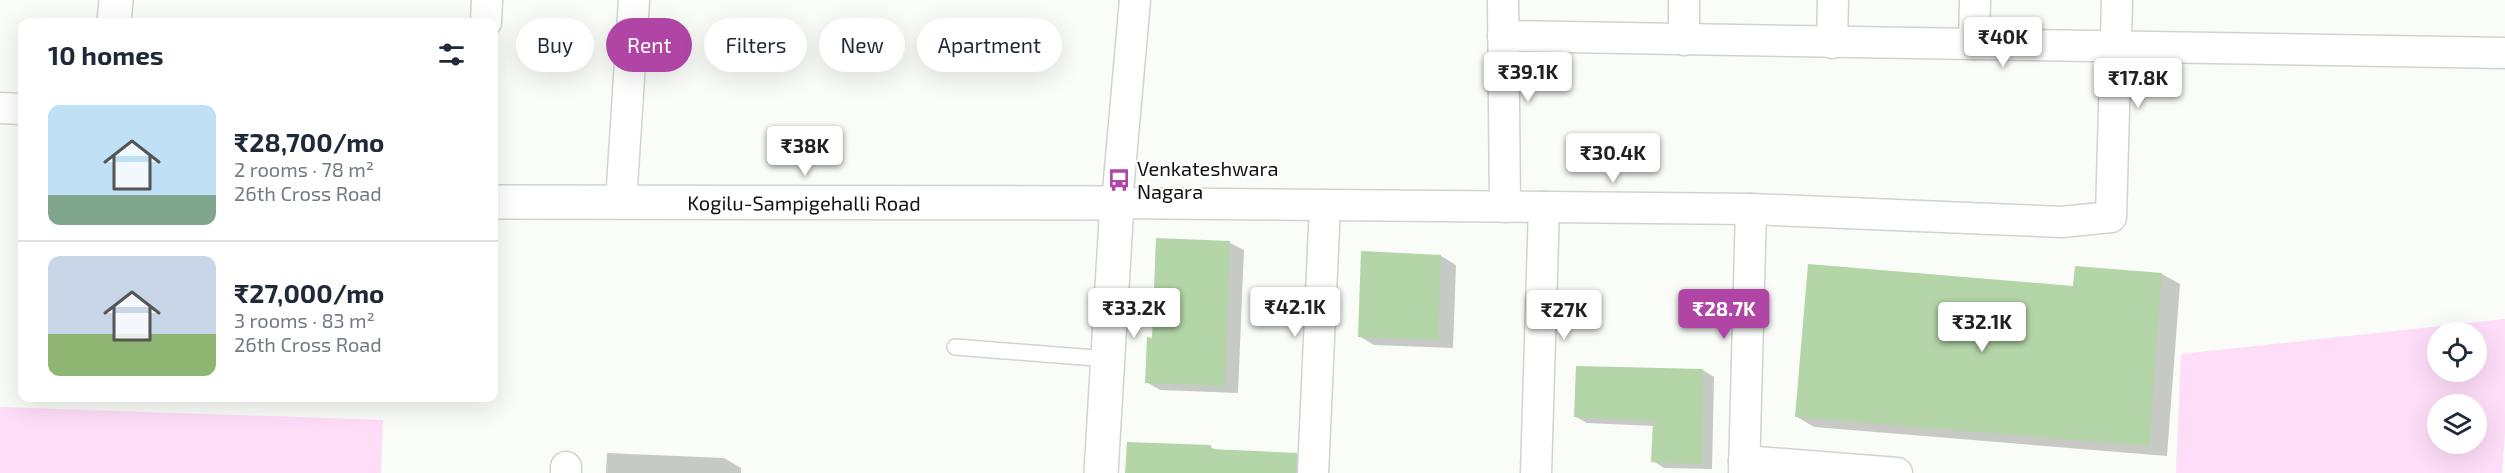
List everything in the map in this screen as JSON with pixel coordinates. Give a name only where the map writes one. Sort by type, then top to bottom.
[{"type":"street","points":[[114,18],[116,0]]},
{"type":"street","points":[[486,18],[487,0]]},
{"type":"street","points":[[621,202],[634,0]]},
{"type":"street","points":[[1101,473],[1117,203],[1135,0]]},
{"type":"street","points":[[1503,0],[1505,207]]},
{"type":"street","points":[[1684,0],[1684,40]]},
{"type":"street","points":[[1832,43],[1833,0]]},
{"type":"street","points":[[1974,44],[1975,0]]},
{"type":"street","points":[[1117,203],[1751,209],[2062,222],[2111,217],[2117,0]]},
{"type":"street","points":[[1503,36],[2505,53]]},
{"type":"street","points":[[0,108],[18,109]]},
{"type":"street","name":"Kogilu-Sampigehalli Road","points":[[498,202],[1117,203]]},
{"type":"street","points":[[1313,473],[1325,205]]},
{"type":"street","points":[[1536,473],[1544,207]]},
{"type":"street","points":[[1751,209],[1744,467],[1897,473]]},
{"type":"lane","points":[[955,347],[1108,359]]},
{"type":"shaded area","points":[[2505,319],[2505,433],[2502,473],[2176,473],[2181,354],[2427,327],[2427,382],[2487,382],[2487,322],[2477,322]]},
{"type":"shaded area","points":[[0,407],[383,420],[381,473],[0,473]]},
{"type":"building","points":[[1156,238],[1230,241],[1225,386],[1145,383],[1147,337],[1152,338]]},
{"type":"building","points":[[1361,251],[1441,255],[1438,340],[1358,337]]},
{"type":"building","points":[[1808,264],[2073,286],[2075,266],[2162,273],[2149,446],[1795,417]]},
{"type":"building","points":[[1576,366],[1703,369],[1702,464],[1651,462],[1653,421],[1574,417]]},
{"type":"building","points":[[1127,442],[1211,445],[1211,449],[1297,453],[1296,473],[1125,473]]},
{"type":"place","name":"Venkateshwara Nagara","points":[[1119,180]]}]
